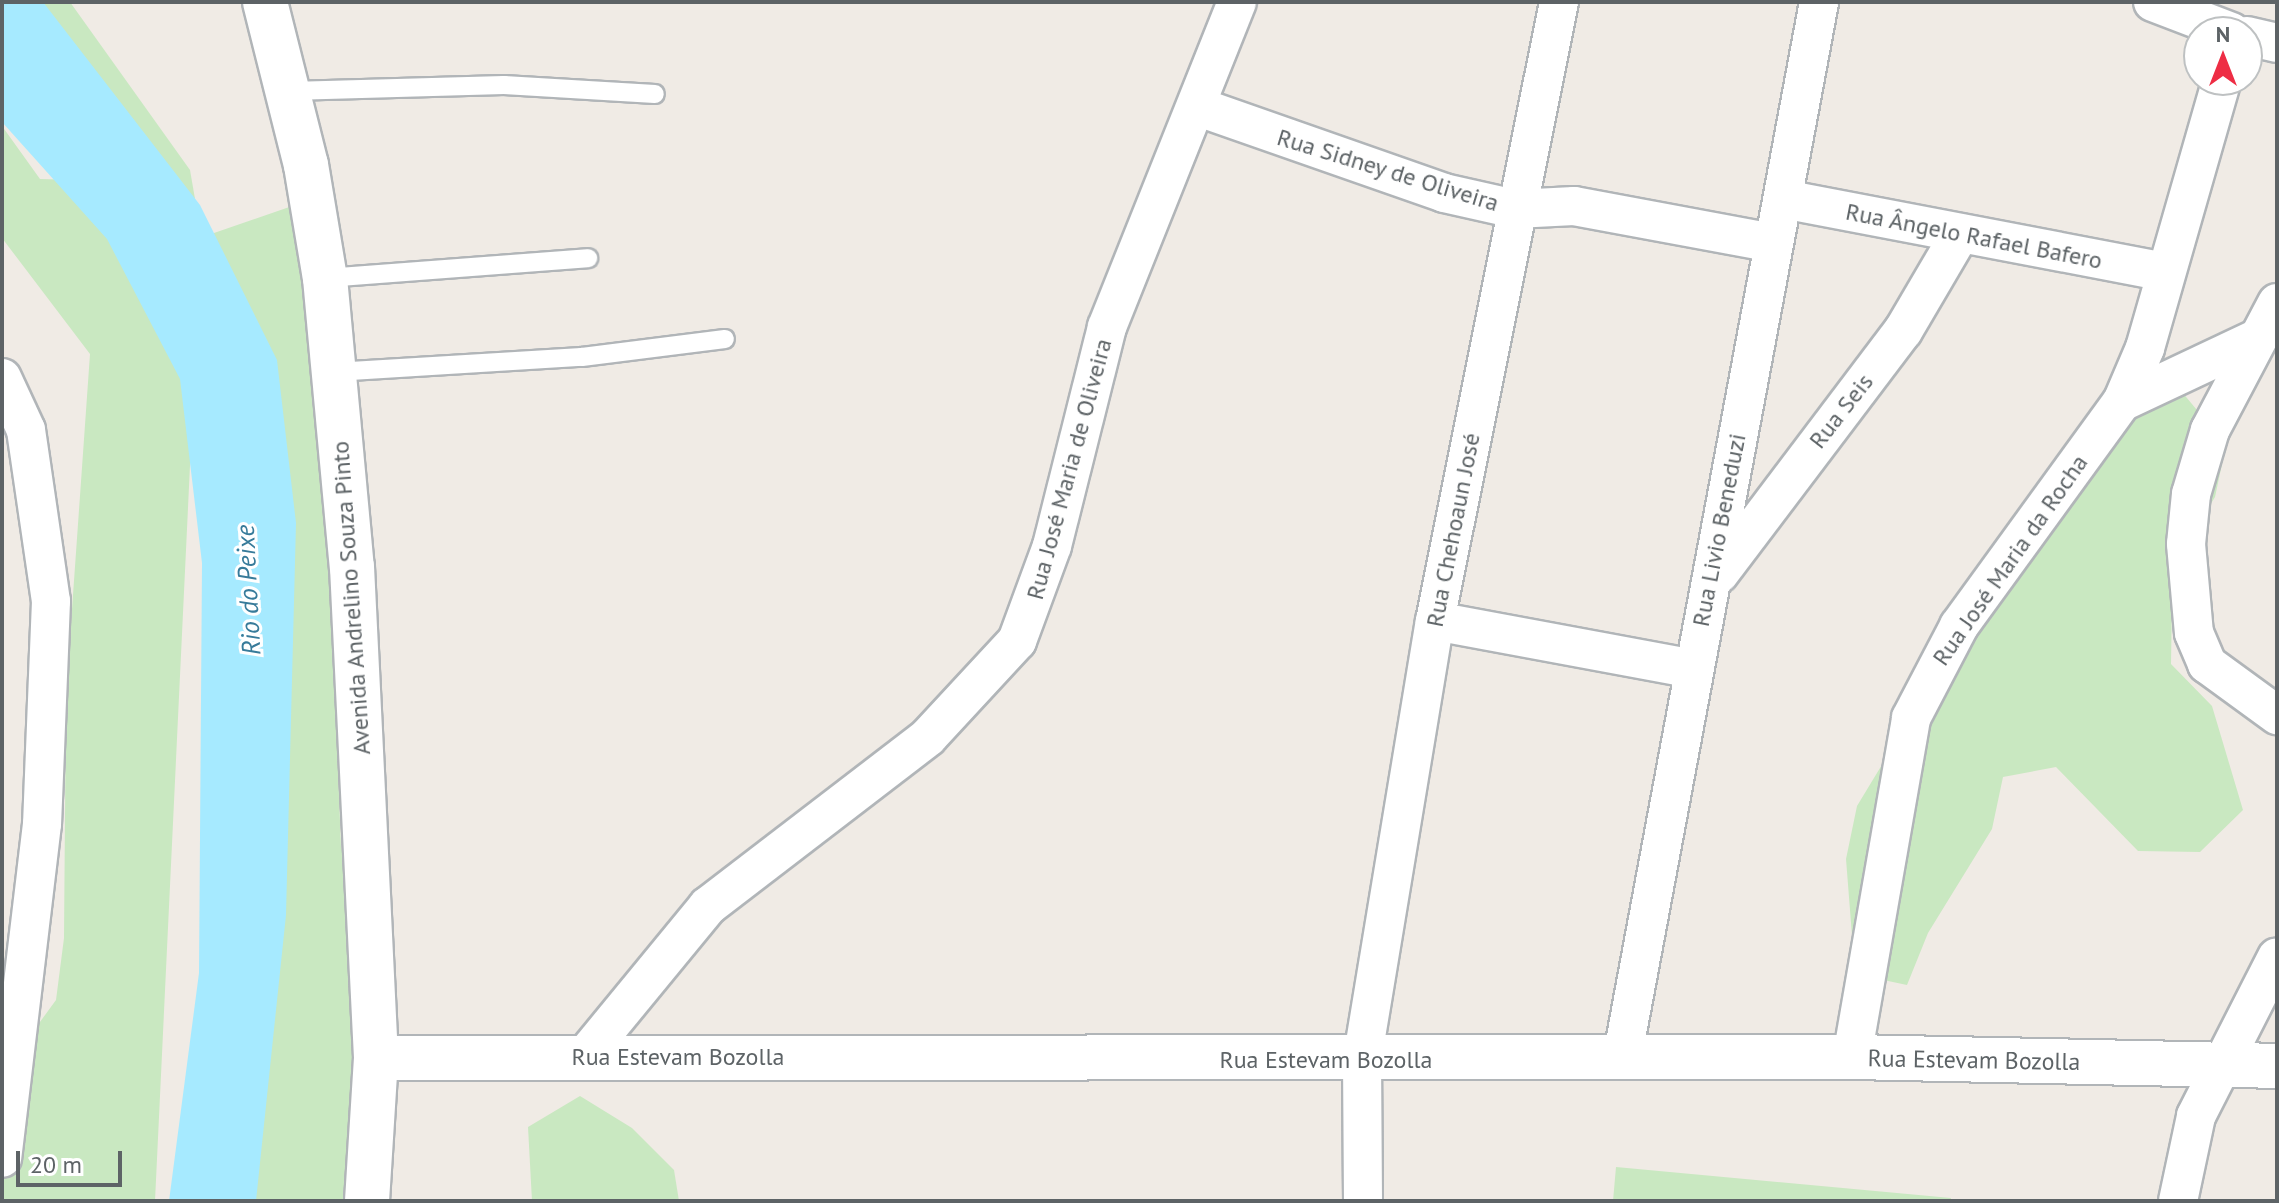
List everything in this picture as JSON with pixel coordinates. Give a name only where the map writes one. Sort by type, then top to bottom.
[{"type":"street","name":"Avenida Andrelino Souza Pinto","points":[[265,2],[290,91],[325,278],[352,567],[376,1058],[367,1201]]},
{"type":"street","name":"Rua José Maria de Oliveira","points":[[584,1057],[708,906],[928,737],[1017,641],[1049,558],[1103,338],[1237,2]]},
{"type":"street","name":"Rua Chehoaun José","points":[[1363,1201],[1362,1061],[1435,621],[1515,209],[1559,2]]},
{"type":"street","name":"Rua Livio Beneduzi","points":[[1622,1059],[1689,668],[1713,583],[1819,2]]},
{"type":"street","points":[[2153,2],[2189,16]]},
{"type":"street","name":"Rua José Maria da Rocha","points":[[1852,1057],[1911,718],[1959,626],[2122,402],[2166,272],[2217,96]]},
{"type":"street","name":"Rua Sidney de Oliveira","points":[[1196,106],[1322,154],[1515,209],[1574,206],[1773,243]]},
{"type":"street","name":"Rua Ângelo Rafael Bafero","points":[[1783,199],[2166,272]]},
{"type":"street","name":"Rua Seis","points":[[1713,583],[1903,331],[1960,234]]},
{"type":"street","points":[[2277,303],[2210,430],[2191,494],[2188,593],[2207,664],[2277,715]]},
{"type":"street","points":[[2122,402],[2258,338]]},
{"type":"street","points":[[2,378],[26,430],[51,601],[42,824],[2,1158]]},
{"type":"street","points":[[1435,621],[1689,668]]},
{"type":"street","points":[[2178,1201],[2196,1116],[2277,957]]},
{"type":"street","name":"Rua Estevam Bozolla","points":[[376,1058],[1362,1061],[1852,1057],[2277,1066]]},
{"type":"lane","points":[[290,91],[504,85],[655,94]]},
{"type":"lane","points":[[325,278],[588,258]]},
{"type":"lane","points":[[334,372],[582,357],[725,339]]},
{"type":"green space","points":[[2,2],[70,2],[190,170],[199,222]]},
{"type":"green space","points":[[2,126],[40,179],[78,180],[195,361],[155,1201],[2,1201],[2,1074],[56,1000],[64,938],[66,694],[90,354],[2,238]]},
{"type":"green space","points":[[298,204],[319,274],[341,847],[353,896],[365,1042],[351,1097],[343,1201],[235,1201],[214,233]]},
{"type":"green space","points":[[2167,374],[2226,445],[2215,497],[2183,549],[2172,601],[2171,664],[2212,706],[2243,810],[2200,852],[2138,851],[2056,767],[2003,777],[1992,829],[1928,933],[1907,985],[1855,974],[1846,859],[1857,806],[2058,474]]},
{"type":"green space","points":[[580,1096],[632,1128],[674,1170],[679,1201],[532,1201],[528,1127]]},
{"type":"green space","points":[[1616,1167],[1951,1198],[1950,1201],[1613,1201]]},
{"type":"water","name":"Rio do Peixe","points":[[2,2],[43,2],[200,205],[277,360],[296,523],[286,915],[256,1201],[169,1201],[199,973],[202,563],[180,379],[107,239],[2,122]]}]
